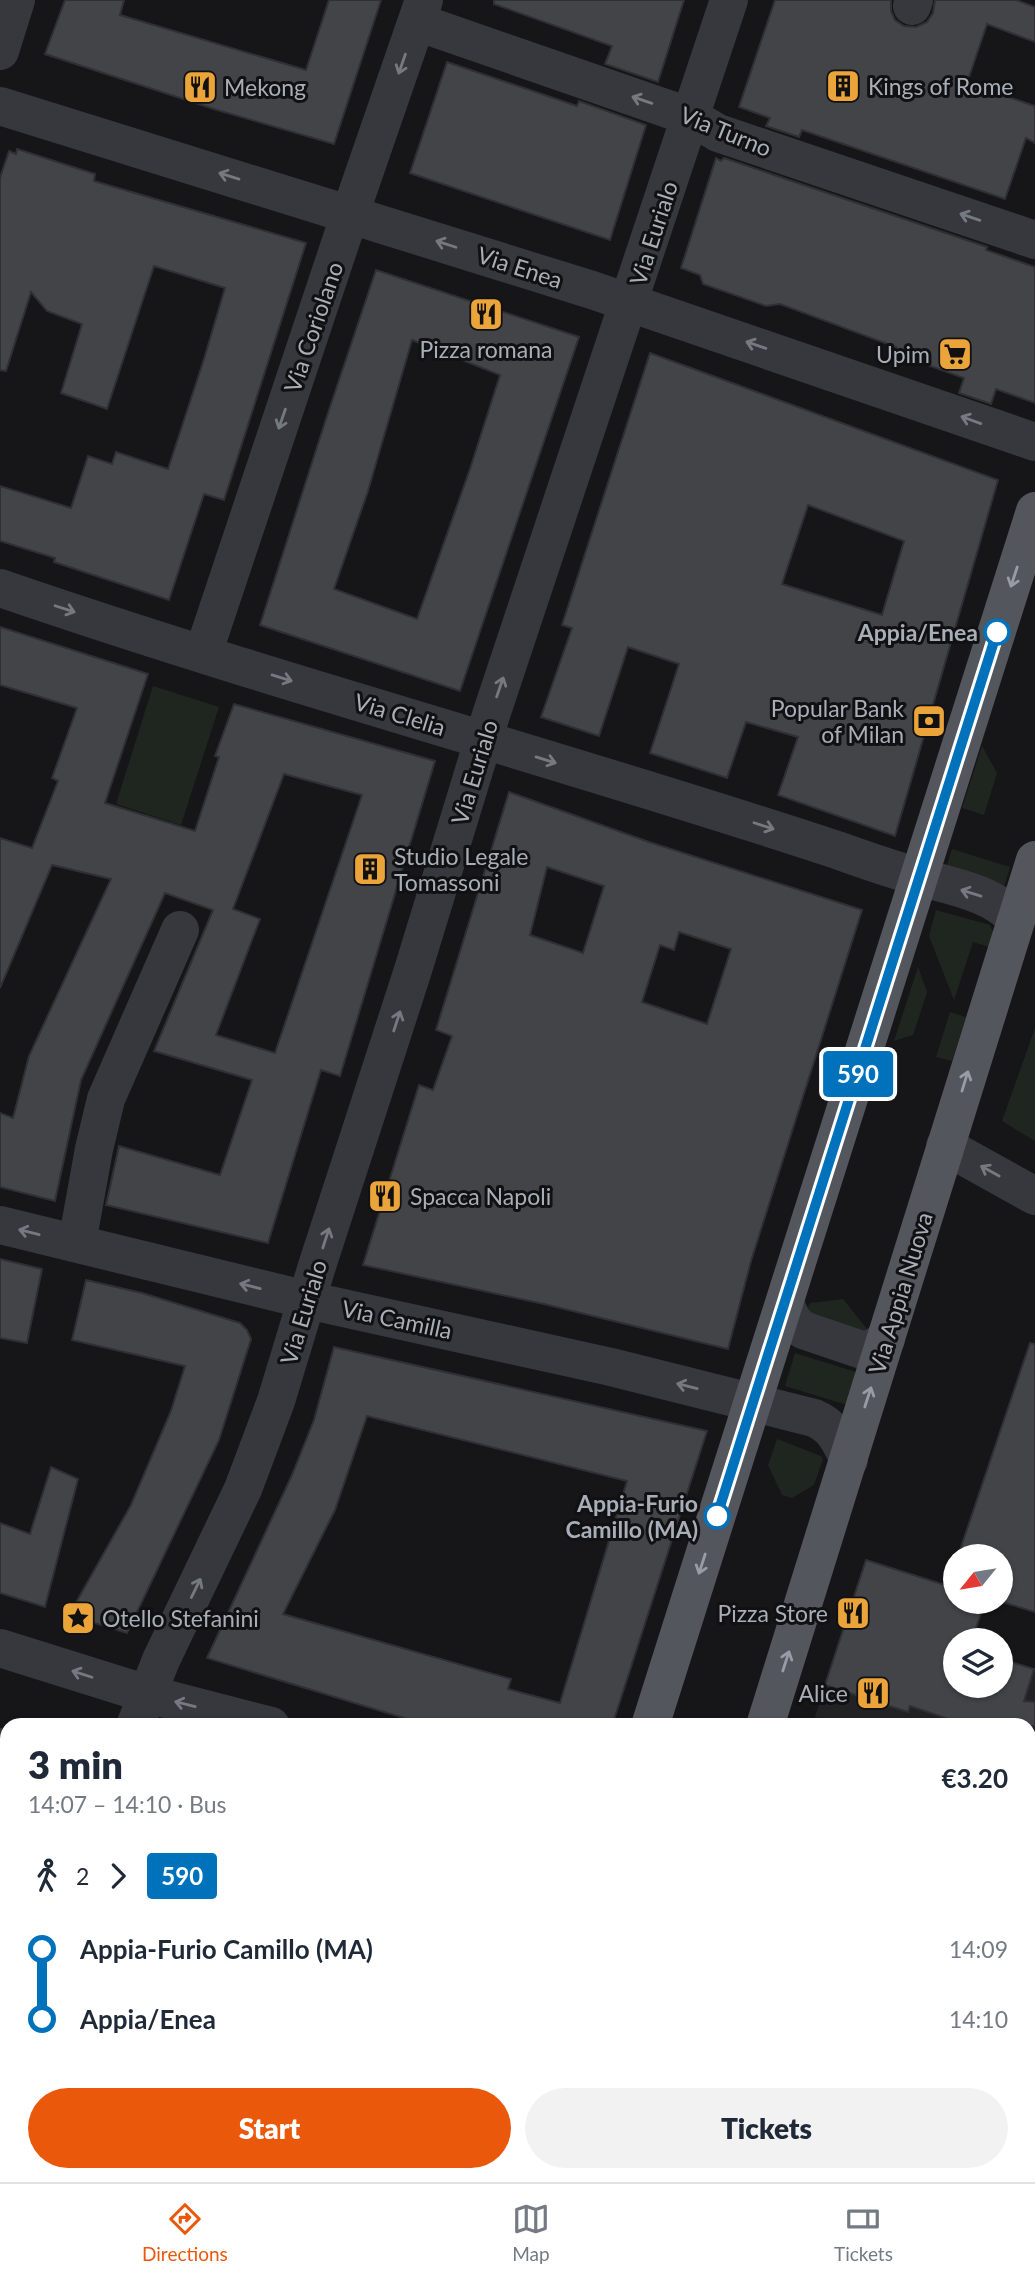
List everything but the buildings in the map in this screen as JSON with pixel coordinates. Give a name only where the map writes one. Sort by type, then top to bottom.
[{"type":"main road","points":[[653,1718],[1035,512]]},
{"type":"main road","name":"Via Appia Nuova","points":[[768,1718],[1035,860]]},
{"type":"street","points":[[0,51],[16,0]]},
{"type":"street","name":"Via Eurialo","points":[[141,1710],[252,1467],[276,1401],[484,740],[729,0]]},
{"type":"street","name":"Via Turno","points":[[421,11],[691,117],[718,132],[1035,240]]},
{"type":"street","name":"Via Coriolano","points":[[203,654],[421,11]]},
{"type":"street","name":"Via Enea","points":[[0,106],[629,303],[1035,442]]},
{"type":"street","name":"Via Clelia","points":[[0,588],[203,654],[730,815],[988,898],[1016,919]]},
{"type":"street","points":[[77,1243],[96,1136],[106,1099],[180,930]]},
{"type":"street","points":[[945,1146],[1035,1196]]},
{"type":"street","name":"Via Camilla","points":[[0,1225],[307,1300],[549,1352],[753,1402],[820,1421],[836,1434],[849,1460]]},
{"type":"street","points":[[785,1304],[793,1321],[803,1330],[862,1350],[873,1348],[886,1339]]},
{"type":"street","points":[[0,1648],[141,1710],[206,1718]]},
{"type":"shaded area","points":[[153,686],[219,707],[181,825],[116,804]]},
{"type":"shaded area","points":[[982,746],[997,773],[984,815],[962,808]]},
{"type":"shaded area","points":[[952,849],[1010,867],[1003,890],[945,871]]},
{"type":"shaded area","points":[[936,910],[990,925],[993,932],[989,947],[973,942],[954,1000],[929,936]]},
{"type":"shaded area","points":[[918,967],[927,992],[913,1035],[894,1041]]},
{"type":"shaded area","points":[[950,1012],[966,1017],[952,1061],[936,1057]]},
{"type":"shaded area","points":[[1035,1028],[1035,1141],[1002,1121]]},
{"type":"shaded area","points":[[843,1299],[867,1329],[865,1335],[805,1314],[810,1303]]},
{"type":"shaded area","points":[[795,1353],[856,1372],[847,1405],[785,1386]]},
{"type":"shaded area","points":[[777,1439],[823,1459],[814,1485],[792,1498],[782,1495],[768,1465]]},
{"type":"shaded area","points":[[866,1560],[915,1575],[907,1601],[939,1611],[943,1599],[943,1614],[981,1614],[976,1628],[943,1628],[943,1698],[1013,1698],[1013,1663],[1035,1670],[1035,1718],[815,1718]]},
{"type":"bus line","name":"590","points":[[717,1516],[997,632]]},
{"type":"place","name":"Kings of Rome","points":[[843,86]]},
{"type":"place","name":"Mekong","points":[[200,87]]},
{"type":"place","name":"Pizza romana","points":[[486,314]]},
{"type":"place","name":"Upim","points":[[955,354]]},
{"type":"place","name":"Appia/Enea","points":[[997,632]]},
{"type":"place","name":"Popular Bank of Milan","points":[[929,721]]},
{"type":"place","name":"Studio Legale Tomassoni","points":[[370,869]]},
{"type":"place","name":"Spacca Napoli","points":[[385,1196]]},
{"type":"place","name":"Appia-Furio Camillo (MA)","points":[[717,1516]]},
{"type":"place","name":"Pizza Store","points":[[853,1613]]},
{"type":"place","name":"Otello Stefanini","points":[[78,1618]]},
{"type":"place","name":"Alice","points":[[873,1693]]}]
